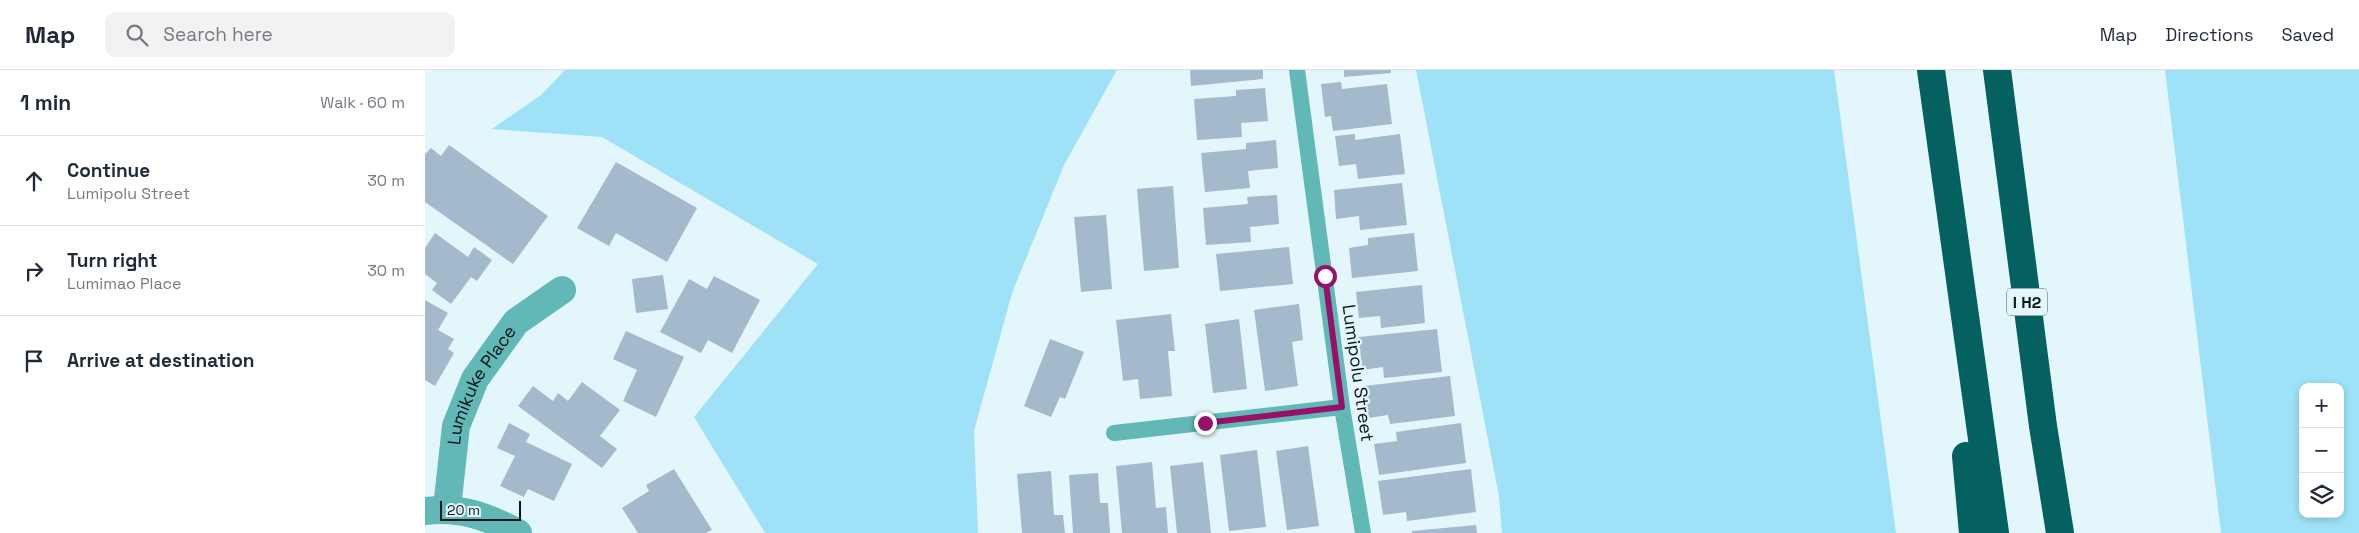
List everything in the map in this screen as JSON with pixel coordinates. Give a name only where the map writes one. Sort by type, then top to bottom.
[{"type":"highway","points":[[1931,70],[1995,533]]},
{"type":"highway","name":"I H2","points":[[1997,70],[2043,426],[2061,533]]},
{"type":"highway","points":[[1941,143],[1973,533]]},
{"type":"street","name":"Lumikuke Place","points":[[436,509],[456,426],[475,379],[516,322],[562,290]]},
{"type":"street","points":[[436,509],[488,517],[517,533]]},
{"type":"lane","name":"Lumipolu Street","points":[[1297,70],[1342,407],[1363,533]]},
{"type":"lane","points":[[1114,433],[1342,407]]},
{"type":"shaded area","points":[[565,70],[1117,70],[1064,165],[1012,293],[974,431],[978,533],[765,533],[694,417],[818,264],[602,137],[492,129],[541,95]]},
{"type":"shaded area","points":[[1416,70],[1834,70],[1896,533],[1502,533],[1499,496]]},
{"type":"shaded area","points":[[2165,70],[2359,70],[2359,533],[2221,533]]},
{"type":"building","points":[[1190,70],[1263,70],[1263,79],[1191,86]]},
{"type":"building","points":[[1344,70],[1391,70],[1391,73],[1344,77]]},
{"type":"building","points":[[1341,82],[1342,89],[1387,84],[1392,124],[1333,131],[1331,116],[1325,117],[1321,84]]},
{"type":"building","points":[[1265,88],[1268,121],[1241,123],[1242,137],[1197,140],[1194,99],[1236,96],[1236,90]]},
{"type":"building","points":[[1355,134],[1355,140],[1400,134],[1405,174],[1358,179],[1356,164],[1339,166],[1335,136]]},
{"type":"building","points":[[1276,140],[1278,168],[1248,171],[1250,188],[1205,192],[1201,153],[1246,149],[1246,143]]},
{"type":"building","points":[[449,145],[548,216],[513,264],[425,202],[425,154],[431,148],[441,156]]},
{"type":"building","points":[[616,162],[697,208],[667,262],[616,233],[609,246],[577,228]]},
{"type":"building","points":[[1402,183],[1407,225],[1360,230],[1359,216],[1336,219],[1334,190]]},
{"type":"building","points":[[1173,186],[1179,268],[1144,271],[1137,189]]},
{"type":"building","points":[[1277,195],[1279,224],[1250,227],[1251,242],[1206,245],[1203,208],[1248,204],[1247,197]]},
{"type":"building","points":[[1106,215],[1112,289],[1081,292],[1074,217]]},
{"type":"building","points":[[435,233],[468,257],[474,247],[492,260],[477,281],[471,277],[451,304],[432,290],[437,283],[425,274],[425,248]]},
{"type":"building","points":[[1414,233],[1418,271],[1352,278],[1349,248],[1368,245],[1368,238]]},
{"type":"building","points":[[1289,247],[1293,284],[1220,291],[1216,254]]},
{"type":"building","points":[[663,275],[668,309],[636,313],[632,279]]},
{"type":"building","points":[[714,276],[760,300],[732,353],[708,340],[701,353],[660,332],[689,279],[707,289]]},
{"type":"building","points":[[1422,285],[1425,323],[1381,328],[1380,316],[1359,318],[1356,292]]},
{"type":"building","points":[[425,300],[448,313],[438,330],[454,339],[448,349],[454,353],[435,386],[425,380]]},
{"type":"building","points":[[1299,304],[1303,340],[1292,342],[1298,386],[1265,391],[1254,310]]},
{"type":"building","points":[[1171,314],[1175,351],[1168,351],[1172,396],[1140,399],[1138,379],[1123,381],[1116,320]]},
{"type":"building","points":[[1239,319],[1247,389],[1213,393],[1205,324]]},
{"type":"building","points":[[1437,329],[1442,372],[1384,378],[1383,367],[1362,370],[1359,337]]},
{"type":"building","points":[[626,331],[684,357],[656,417],[623,401],[637,370],[613,359]]},
{"type":"building","points":[[1050,339],[1084,352],[1065,399],[1060,397],[1051,417],[1024,406]]},
{"type":"building","points":[[1450,376],[1455,416],[1390,424],[1388,415],[1368,418],[1364,386]]},
{"type":"building","points":[[582,382],[620,410],[600,436],[617,449],[602,468],[518,406],[533,386],[553,401],[558,393],[568,401]]},
{"type":"building","points":[[509,423],[530,434],[526,442],[572,464],[554,501],[528,489],[524,497],[500,486],[515,456],[497,448]]},
{"type":"building","points":[[1461,423],[1466,463],[1379,475],[1374,444],[1397,441],[1396,432]]},
{"type":"building","points":[[1308,446],[1319,526],[1287,530],[1276,451]]},
{"type":"building","points":[[1257,450],[1266,527],[1229,531],[1220,455]]},
{"type":"building","points":[[1152,462],[1156,508],[1166,507],[1168,533],[1122,533],[1116,466]]},
{"type":"building","points":[[1203,462],[1211,533],[1177,533],[1170,466]]},
{"type":"building","points":[[674,469],[712,530],[706,533],[638,533],[622,508],[649,491],[646,485]]},
{"type":"building","points":[[1471,469],[1476,512],[1407,521],[1406,512],[1383,515],[1378,481]]},
{"type":"building","points":[[1051,471],[1054,515],[1063,515],[1065,533],[1022,533],[1017,474]]},
{"type":"building","points":[[1098,473],[1100,503],[1108,503],[1110,533],[1073,533],[1069,475]]},
{"type":"building","points":[[1476,525],[1477,533],[1412,533],[1412,531]]},
{"type":"route","points":[[1205,423],[1342,407],[1325,276]]}]
